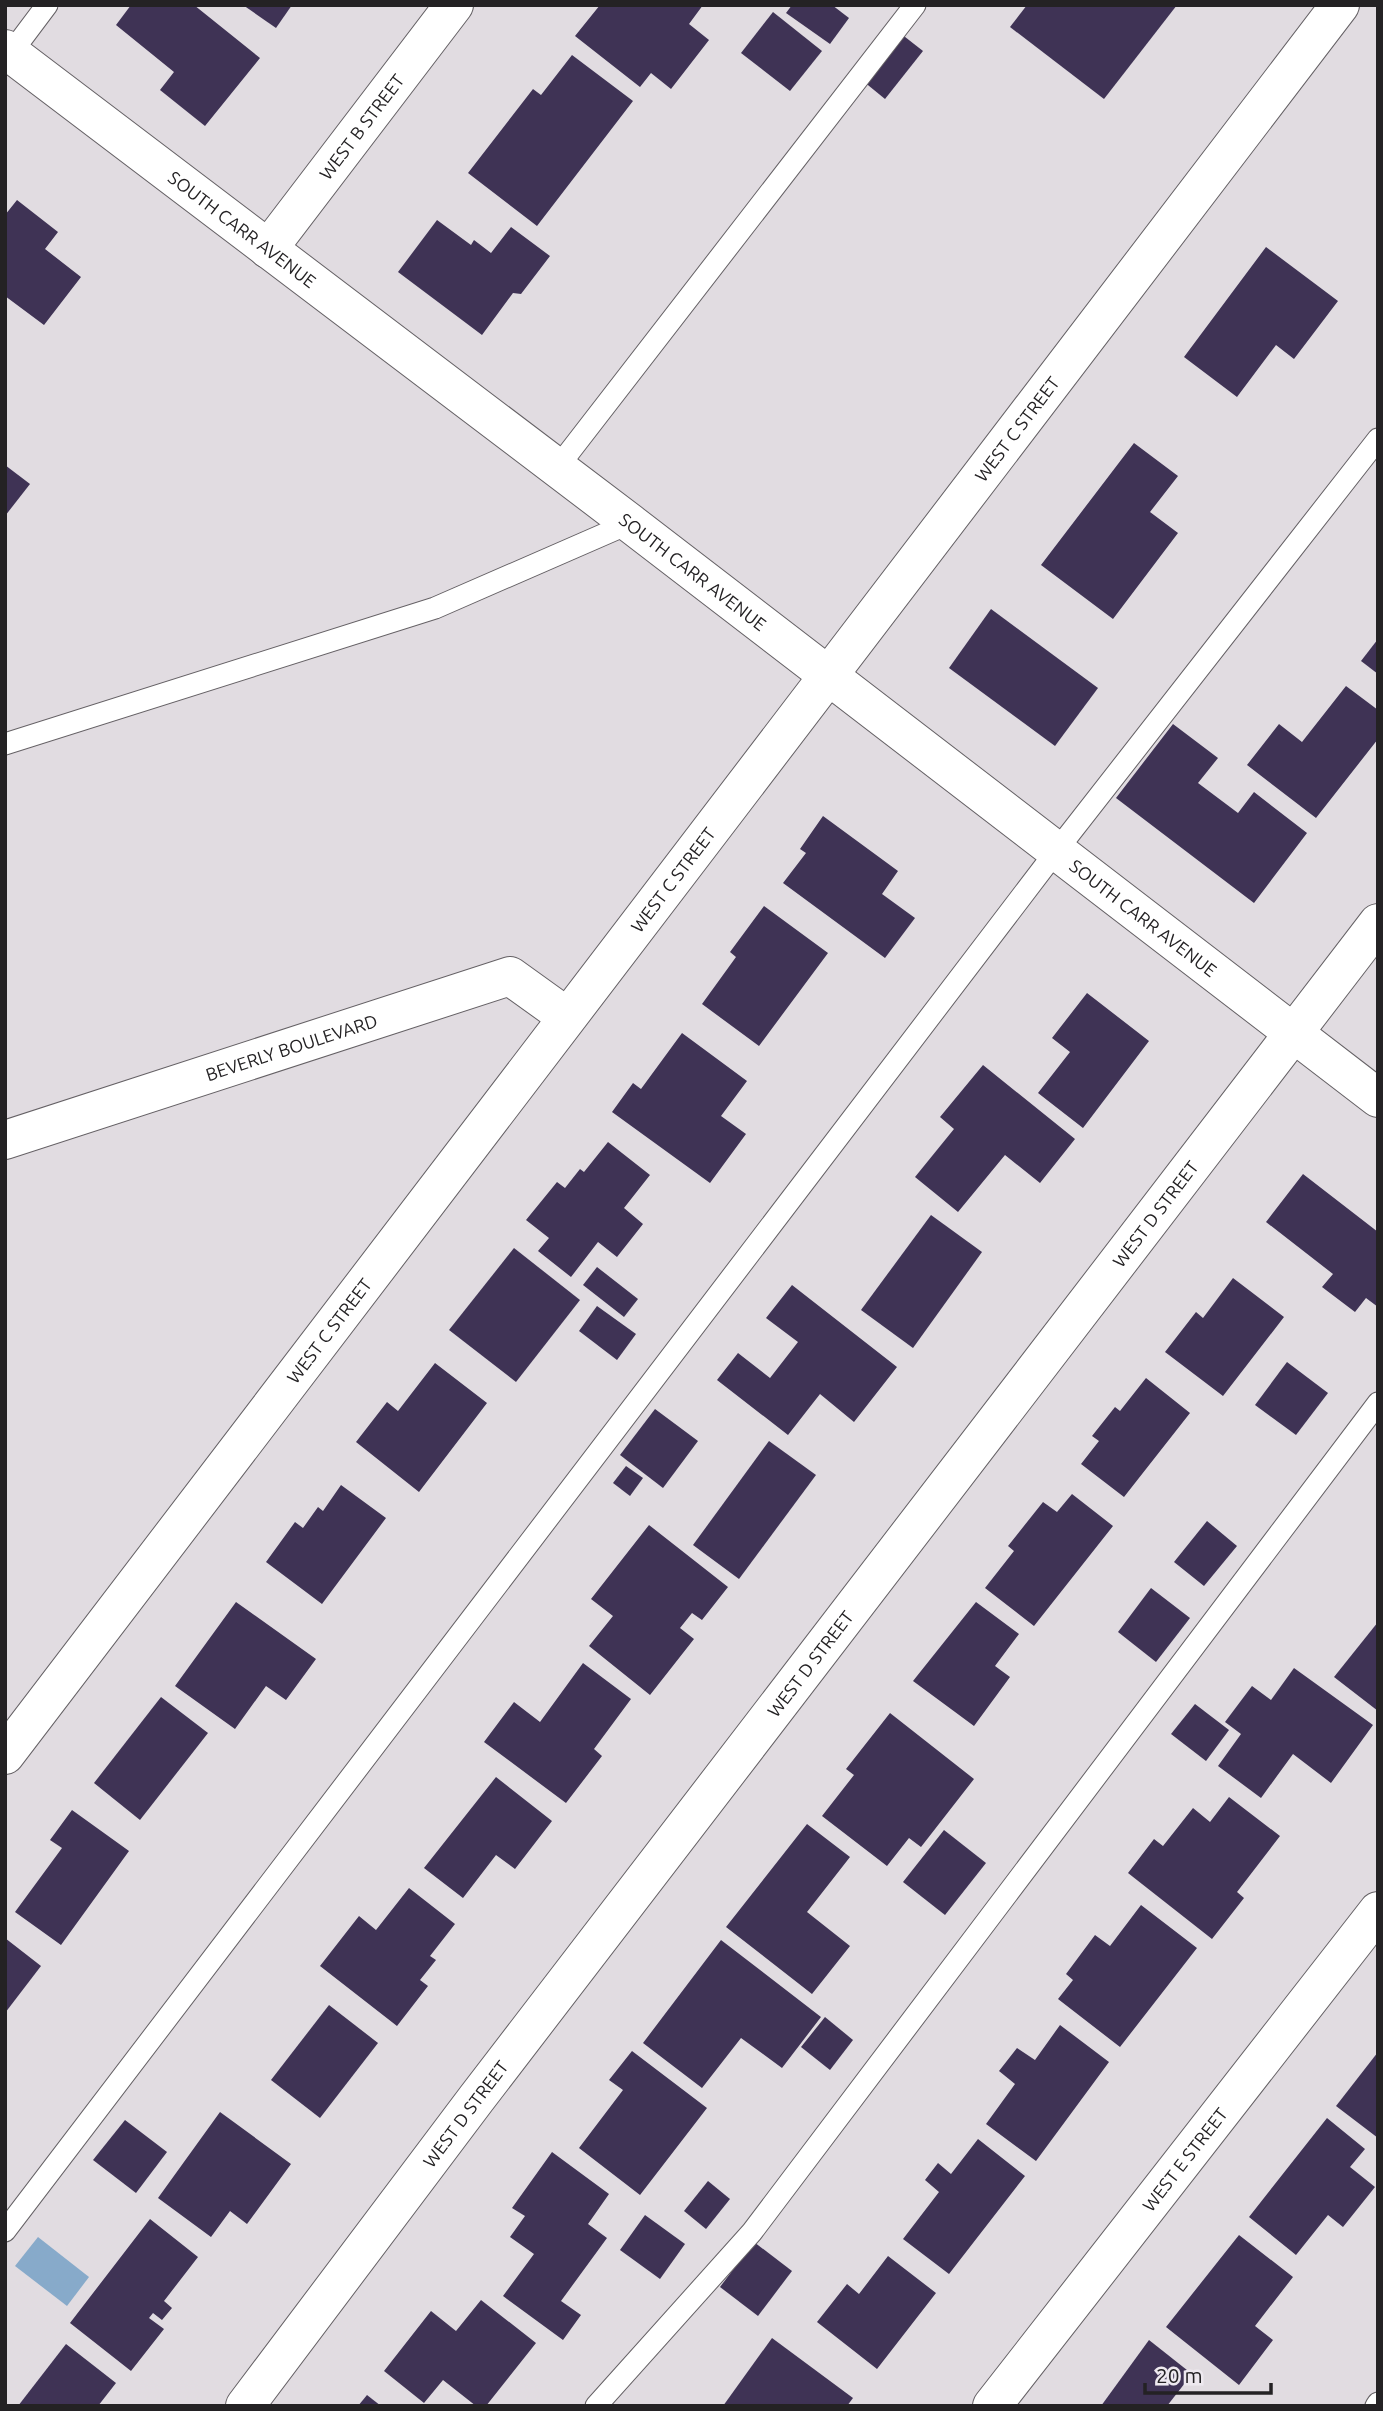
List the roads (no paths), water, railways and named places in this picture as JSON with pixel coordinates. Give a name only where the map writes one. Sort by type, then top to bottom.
[{"type":"street","name":"WEST B STREET","points":[[268,249],[454,5]]},
{"type":"street","name":"WEST C STREET","points":[[5,1755],[1340,5]]},
{"type":"street","name":"SOUTH CARR AVENUE","points":[[8,51],[631,523],[1378,1098]]},
{"type":"street","name":"WEST D STREET","points":[[245,2406],[493,2077],[1378,923]]},
{"type":"street","name":"BEVERLY BOULEVARD","points":[[5,1140],[510,976],[567,1017]]},
{"type":"street","name":"WEST E STREET","points":[[992,2406],[1378,1911]]},
{"type":"lane","points":[[8,51],[47,5]]},
{"type":"lane","points":[[557,468],[915,5]]},
{"type":"lane","points":[[5,2231],[1056,850],[1378,439]]},
{"type":"lane","points":[[5,744],[435,608],[631,523]]},
{"type":"lane","points":[[596,2406],[752,2232],[1378,1403]]},
{"type":"water","points":[[38,2237],[89,2277],[67,2306],[15,2266]]}]
